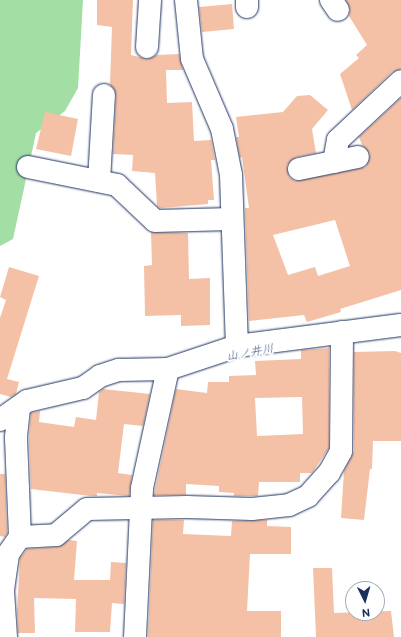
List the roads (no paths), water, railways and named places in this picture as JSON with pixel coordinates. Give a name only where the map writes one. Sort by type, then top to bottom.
[{"type":"street","points":[[147,47],[150,0]]},
{"type":"street","points":[[186,0],[192,59],[222,129],[231,175],[237,346]]},
{"type":"street","points":[[334,162],[338,140],[401,81]]},
{"type":"street","points":[[100,181],[104,95]]},
{"type":"street","points":[[299,169],[358,157]]},
{"type":"street","points":[[28,167],[117,185],[155,221],[232,219]]},
{"type":"street","points":[[0,420],[27,401],[83,388],[100,376],[119,370],[168,369],[237,346],[401,325]]},
{"type":"street","points":[[10,549],[56,535],[87,509],[252,509],[289,505],[308,496],[329,473],[341,452],[342,332]]},
{"type":"street","points":[[135,637],[142,488],[168,369]]},
{"type":"street","points":[[6,637],[3,590],[10,549],[18,408]]},
{"type":"water label","name":"山ノ井川","points":[[250,353]]}]
